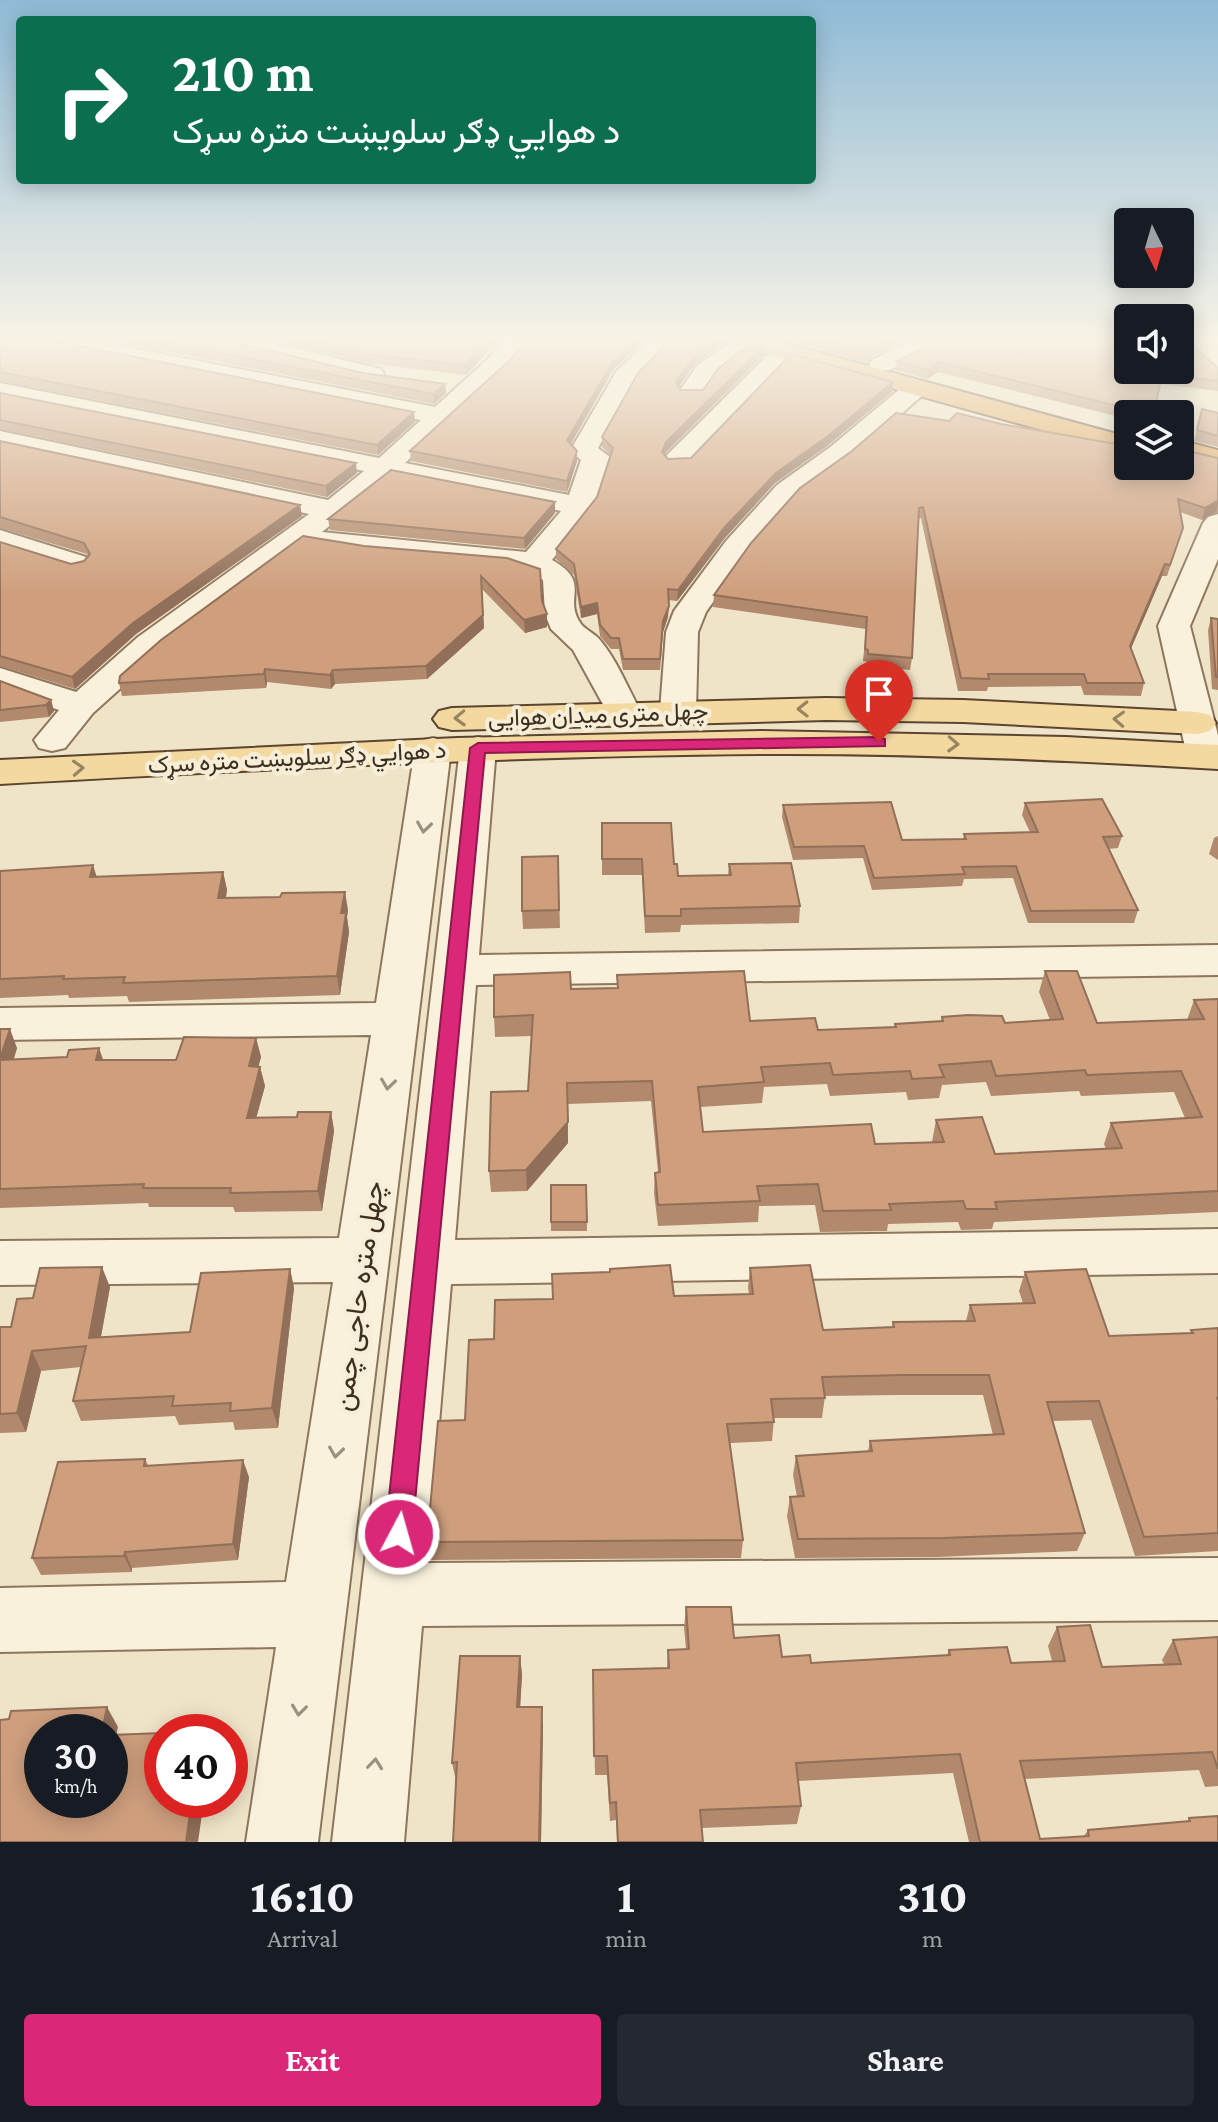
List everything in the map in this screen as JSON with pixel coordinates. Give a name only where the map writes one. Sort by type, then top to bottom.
[{"type":"highway","points":[[1044,423],[1114,442]]},
{"type":"highway","points":[[1088,423],[1114,430]]},
{"type":"highway","points":[[1194,452],[1218,459]]},
{"type":"highway","points":[[1194,464],[1218,470]]},
{"type":"main road","name":"چهل متری میدان هوایی","points":[[0,744],[354,723],[623,712],[947,711],[1207,746]]},
{"type":"main road","name":"د هوايي ډګر سلویښت متره سړک","points":[[0,772],[455,749],[879,742],[1207,746]]},
{"type":"street","points":[[160,423],[580,506]]},
{"type":"street","points":[[52,740],[81,706],[150,644],[332,510],[385,468],[434,423]]},
{"type":"street","points":[[534,562],[580,506],[596,457],[583,451],[599,423]]},
{"type":"street","points":[[678,460],[711,423]]},
{"type":"street","points":[[678,711],[682,632],[690,611],[728,560],[787,491],[839,454],[875,423]]},
{"type":"street","points":[[0,439],[332,510]]},
{"type":"street","points":[[1207,746],[1174,626],[1218,523]]},
{"type":"street","points":[[297,534],[335,544],[429,550],[534,562],[558,576],[561,614],[567,629],[587,645],[623,712]]},
{"type":"street","points":[[0,539],[75,563]]},
{"type":"street","points":[[0,678],[81,706]]},
{"type":"street","points":[[368,1842],[455,970],[455,749]]},
{"type":"street","name":"چهل متره حاجی چمن","points":[[282,1842],[311,1614],[397,1019],[455,749]]},
{"type":"street","points":[[455,970],[1218,960]]},
{"type":"street","points":[[0,1024],[397,1019]]},
{"type":"street","points":[[426,1262],[1218,1251]]},
{"type":"street","points":[[0,1263],[364,1260]]},
{"type":"street","points":[[393,1595],[1218,1589]]},
{"type":"street","points":[[0,1620],[311,1614]]},
{"type":"building","points":[[15,423],[152,423],[356,463],[326,486]]},
{"type":"building","points":[[263,423],[402,423],[377,445]]},
{"type":"building","points":[[441,423],[577,423],[567,440],[577,451],[567,481],[410,451]]},
{"type":"building","points":[[610,423],[685,423],[666,442],[662,452],[668,459],[691,458],[725,423],[844,423],[776,473],[724,528],[678,590],[668,589],[669,606],[663,621],[660,659],[623,659],[619,638],[611,638],[600,625],[597,603],[581,607],[574,564],[556,549],[597,497],[613,448],[602,437]]},
{"type":"building","points":[[884,423],[997,423],[1114,444],[1114,480],[1194,480],[1194,452],[1218,458],[1218,501],[1205,508],[1178,499],[1183,528],[1170,565],[1165,564],[1130,646],[1144,683],[1087,683],[1084,674],[988,674],[989,679],[961,678],[923,507],[919,508],[912,658],[868,654],[865,649],[867,617],[714,595],[751,543],[800,488],[852,451]]},
{"type":"building","points":[[1199,423],[1218,423],[1218,436],[1197,430]]},
{"type":"building","points":[[0,441],[300,505],[133,623],[72,677],[0,656],[0,542],[71,564],[84,561],[90,554],[84,543],[0,517]]},
{"type":"building","points":[[391,470],[555,502],[524,538],[328,519]]},
{"type":"building","points":[[303,536],[364,546],[507,558],[540,569],[542,601],[547,614],[524,620],[481,576],[483,615],[426,666],[333,670],[330,675],[265,669],[264,674],[119,683],[120,676],[161,640]]},
{"type":"building","points":[[1211,618],[1218,619],[1218,677],[1216,677]]},
{"type":"building","points":[[0,681],[51,700],[46,705],[0,710]]},
{"type":"building","points":[[1102,799],[1122,836],[1103,837],[1138,910],[1031,911],[1016,866],[962,867],[965,874],[874,878],[864,846],[794,847],[783,805],[891,802],[902,840],[966,839],[964,834],[1038,832],[1025,803]]},
{"type":"building","points":[[602,823],[671,823],[678,876],[731,875],[729,864],[791,863],[800,906],[681,909],[681,916],[645,916],[642,859],[602,859]]},
{"type":"building","points":[[558,856],[559,910],[522,911],[522,857]]},
{"type":"building","points":[[93,865],[90,877],[223,872],[218,898],[345,892],[341,913],[346,913],[337,976],[123,983],[125,977],[0,979],[0,871]]},
{"type":"building","points":[[744,971],[750,1021],[815,1018],[818,1030],[896,1027],[895,1024],[943,1021],[942,1017],[968,1015],[1002,1016],[1005,1023],[1063,1019],[1045,971],[1077,971],[1097,1023],[1204,1019],[1194,1000],[1218,999],[1218,1191],[995,1202],[997,1209],[966,1209],[963,1201],[889,1204],[891,1210],[823,1211],[818,1184],[757,1186],[760,1201],[658,1205],[655,1173],[660,1172],[652,1081],[567,1083],[568,1122],[526,1170],[489,1171],[491,1092],[528,1091],[533,1015],[494,1017],[494,975],[570,972],[571,989],[618,988],[617,975]],"holes":[[[991,1061],[996,1076],[1085,1070],[1087,1075],[1181,1071],[1202,1117],[1111,1123],[1122,1148],[995,1154],[982,1117],[936,1120],[944,1142],[875,1144],[871,1124],[703,1132],[698,1087],[764,1082],[761,1067],[830,1063],[833,1075],[910,1071],[912,1079],[944,1077],[939,1065]]]},
{"type":"building","points":[[0,1029],[10,1029],[0,1058]]},
{"type":"building","points":[[184,1037],[256,1038],[249,1066],[260,1067],[247,1118],[297,1117],[298,1112],[331,1112],[318,1191],[230,1193],[231,1188],[143,1188],[144,1184],[0,1189],[0,1060],[67,1057],[69,1050],[99,1048],[96,1060],[176,1060]]},
{"type":"building","points":[[551,1185],[586,1185],[587,1222],[551,1222]]},
{"type":"building","points":[[670,1265],[674,1296],[753,1294],[750,1268],[810,1265],[823,1330],[894,1327],[893,1322],[975,1321],[970,1305],[1035,1303],[1025,1272],[1086,1269],[1109,1336],[1193,1333],[1191,1330],[1218,1328],[1218,1533],[1144,1537],[1099,1401],[1047,1402],[1085,1533],[798,1539],[790,1497],[804,1496],[796,1456],[872,1451],[870,1441],[1004,1434],[989,1375],[903,1375],[822,1377],[825,1398],[771,1399],[774,1422],[727,1424],[743,1540],[427,1542],[438,1421],[465,1420],[469,1340],[494,1339],[495,1300],[553,1299],[552,1274],[610,1272],[610,1269]]},
{"type":"building","points":[[102,1267],[89,1338],[190,1332],[201,1273],[290,1269],[272,1408],[230,1411],[231,1403],[172,1406],[174,1396],[73,1401],[86,1346],[32,1351],[17,1413],[0,1414],[0,1327],[11,1327],[17,1299],[33,1298],[40,1268]]},
{"type":"building","points":[[145,1459],[144,1466],[243,1460],[233,1544],[125,1552],[124,1556],[32,1558],[58,1462]]},
{"type":"building","points":[[686,1607],[731,1607],[734,1638],[779,1635],[782,1657],[810,1655],[811,1663],[950,1655],[949,1650],[1007,1647],[1011,1663],[1065,1661],[1057,1627],[1090,1625],[1102,1667],[1181,1664],[1173,1640],[1218,1637],[1218,1769],[1212,1752],[1020,1761],[1040,1839],[1089,1836],[1088,1830],[1218,1816],[1218,1842],[980,1842],[960,1754],[796,1763],[801,1806],[700,1810],[703,1842],[618,1842],[616,1802],[610,1803],[607,1756],[594,1756],[593,1670],[669,1668],[668,1650],[689,1649]]},
{"type":"building","points":[[460,1656],[520,1656],[517,1707],[542,1707],[539,1842],[453,1842],[457,1762],[452,1763]]},
{"type":"building","points":[[107,1707],[106,1714],[24,1714],[24,1818],[128,1818],[128,1734],[144,1734],[144,1818],[189,1818],[186,1842],[0,1842],[0,1720],[9,1719],[11,1711]]},
{"type":"route","points":[[399,1534],[478,748],[879,742]]}]
